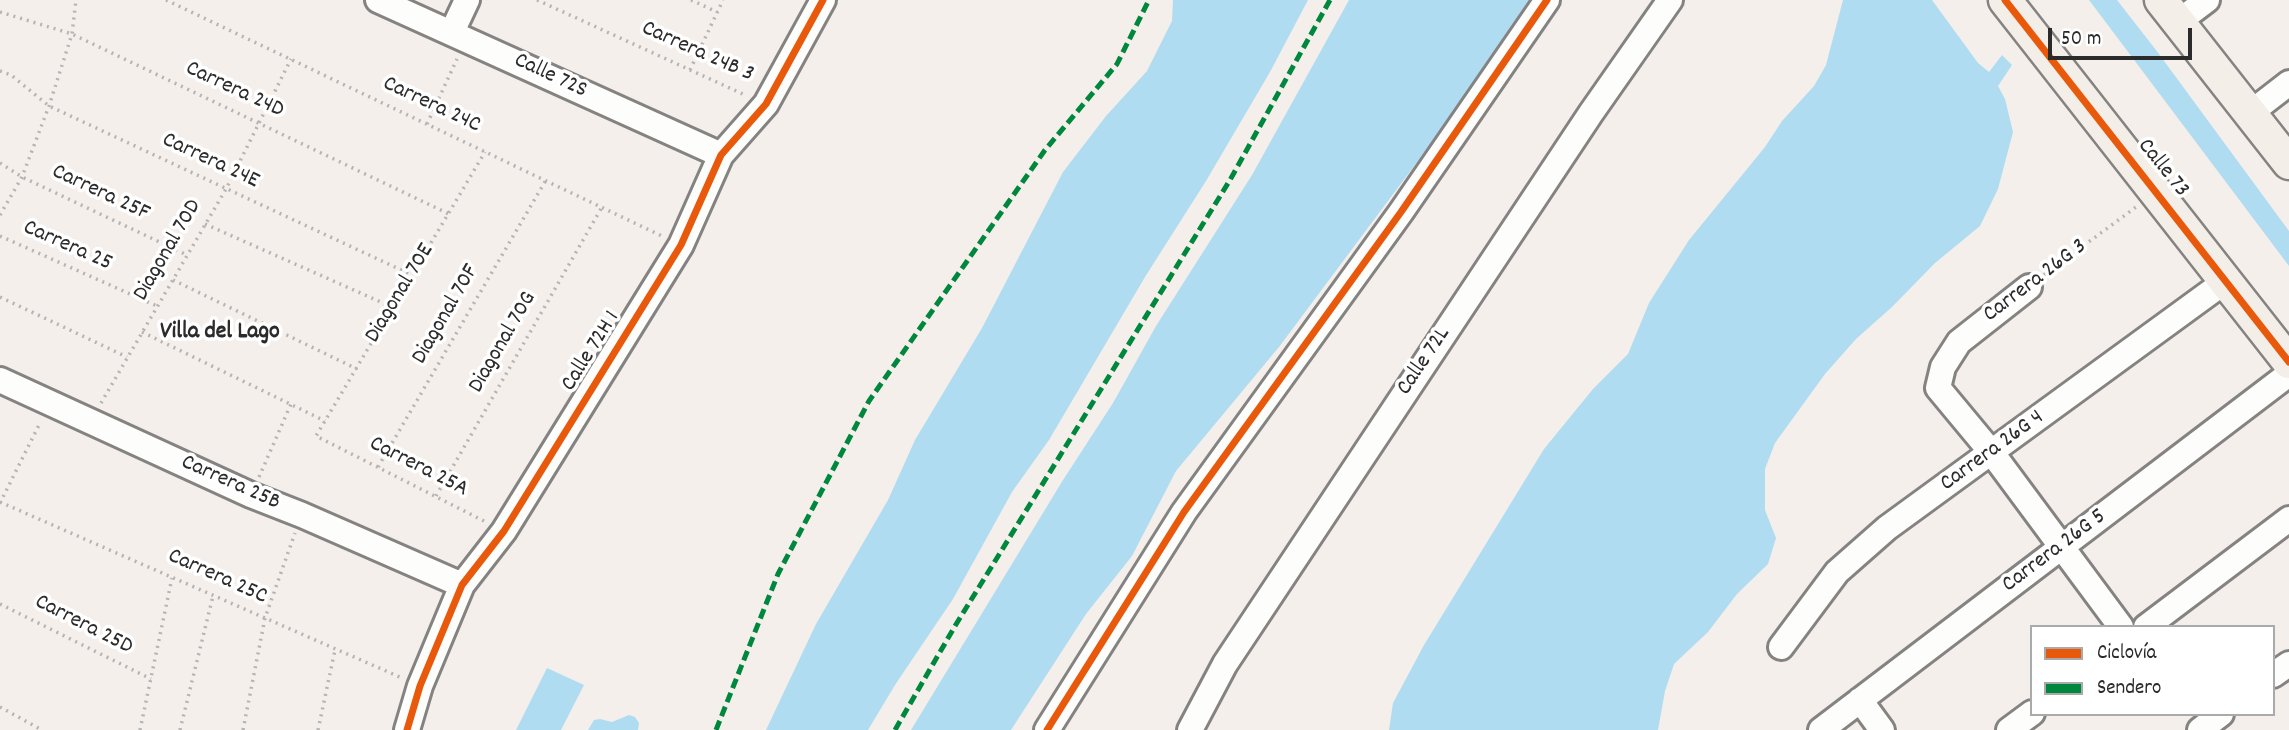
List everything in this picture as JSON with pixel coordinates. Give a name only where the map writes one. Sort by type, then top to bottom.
[{"type":"main road","name":"Calle 73","points":[[2005,0],[2289,362]]},
{"type":"main road","points":[[2169,11],[2289,163]]},
{"type":"street","name":"Calle 72S","points":[[378,0],[721,155]]},
{"type":"street","points":[[459,36],[467,0]]},
{"type":"street","name":"Calle 72H 1","points":[[407,730],[420,686],[462,585],[504,531],[681,245],[721,155],[766,104],[823,0]]},
{"type":"street","points":[[1046,730],[1184,512],[1401,212],[1547,0]]},
{"type":"street","name":"Calle 72L","points":[[1190,730],[1225,664],[1576,136],[1670,0]]},
{"type":"street","points":[[2169,11],[2207,0]]},
{"type":"street","points":[[2249,114],[2289,83]]},
{"type":"street","name":"Carrera 26G 4","points":[[1781,647],[1837,572],[1887,528],[2227,280]]},
{"type":"street","name":"Carrera 26G 3","points":[[1992,453],[1938,388],[1943,367],[1959,342],[2029,287]]},
{"type":"street","name":"Carrera 26G 5","points":[[1821,730],[2289,374]]},
{"type":"street","name":"Carrera 25B","points":[[0,380],[251,495],[462,585]]},
{"type":"street","points":[[1992,453],[2120,625]]},
{"type":"street","points":[[2149,625],[2289,519]]},
{"type":"street","points":[[1860,700],[1882,730]]},
{"type":"street","points":[[2009,730],[2030,714]]},
{"type":"street","points":[[2199,730],[2218,716]]},
{"type":"path","points":[[0,215],[22,177],[49,106],[72,34],[76,0]]},
{"type":"path","points":[[691,0],[717,12]]},
{"type":"path","points":[[690,70],[723,0]]},
{"type":"path","points":[[427,124],[459,36]]},
{"type":"path","points":[[205,224],[393,307]]},
{"type":"path","points":[[173,280],[357,369]]},
{"type":"path","points":[[0,298],[127,357]]},
{"type":"path","points":[[142,332],[325,421]]},
{"type":"path","points":[[0,502],[50,402]]},
{"type":"path","points":[[251,495],[291,404]]},
{"type":"path","points":[[243,730],[265,618],[302,515]]},
{"type":"path","points":[[140,730],[172,577]]},
{"type":"path","points":[[180,730],[214,595]]},
{"type":"path","points":[[318,730],[335,649]]},
{"type":"path","points":[[0,707],[42,730]]},
{"type":"water","points":[[1173,0],[1308,0],[1270,72],[1206,181],[1145,277],[1049,440],[1012,492],[953,599],[868,730],[766,730],[816,624],[888,500],[915,440],[982,328],[1063,172],[1106,116],[1147,71],[1172,21]]},
{"type":"water","points":[[1349,0],[1538,0],[1279,347],[1176,471],[1132,556],[1086,614],[1011,730],[911,730],[1113,403],[1156,326],[1252,175]]},
{"type":"water","points":[[1843,0],[1932,0],[1978,63],[1989,72],[2002,55],[2012,65],[1998,86],[2005,99],[2013,132],[1998,189],[1980,226],[1935,263],[1856,339],[1825,374],[1775,443],[1765,469],[1765,510],[1776,538],[1768,564],[1737,594],[1708,632],[1674,664],[1665,691],[1658,730],[1389,730],[1393,703],[1424,645],[1544,449],[1593,389],[1628,354],[1649,303],[1689,240],[1765,147],[1782,121],[1814,86],[1826,65]]},
{"type":"water","points":[[2089,0],[2117,0],[2156,50],[2289,231],[2289,266]]},
{"type":"water","points":[[547,668],[584,685],[561,730],[516,730]]},
{"type":"water","points":[[629,715],[635,717],[639,723],[638,730],[588,730],[594,720],[612,722]]},
{"type":"marked path","points":[[716,730],[778,574],[869,401],[1045,150],[1117,64],[1149,0]]},
{"type":"marked path","points":[[895,730],[955,626],[1230,180],[1330,0]]},
{"type":"cycle path","points":[[407,730],[420,686],[462,585],[504,531],[681,245],[721,155],[766,104],[823,0]]},
{"type":"cycle path","points":[[1047,730],[1184,512],[1401,212],[1547,0]]},
{"type":"cycle path","points":[[2005,0],[2289,362]]},
{"type":"district","name":"Villa del Lago","points":[[220,334]]}]
